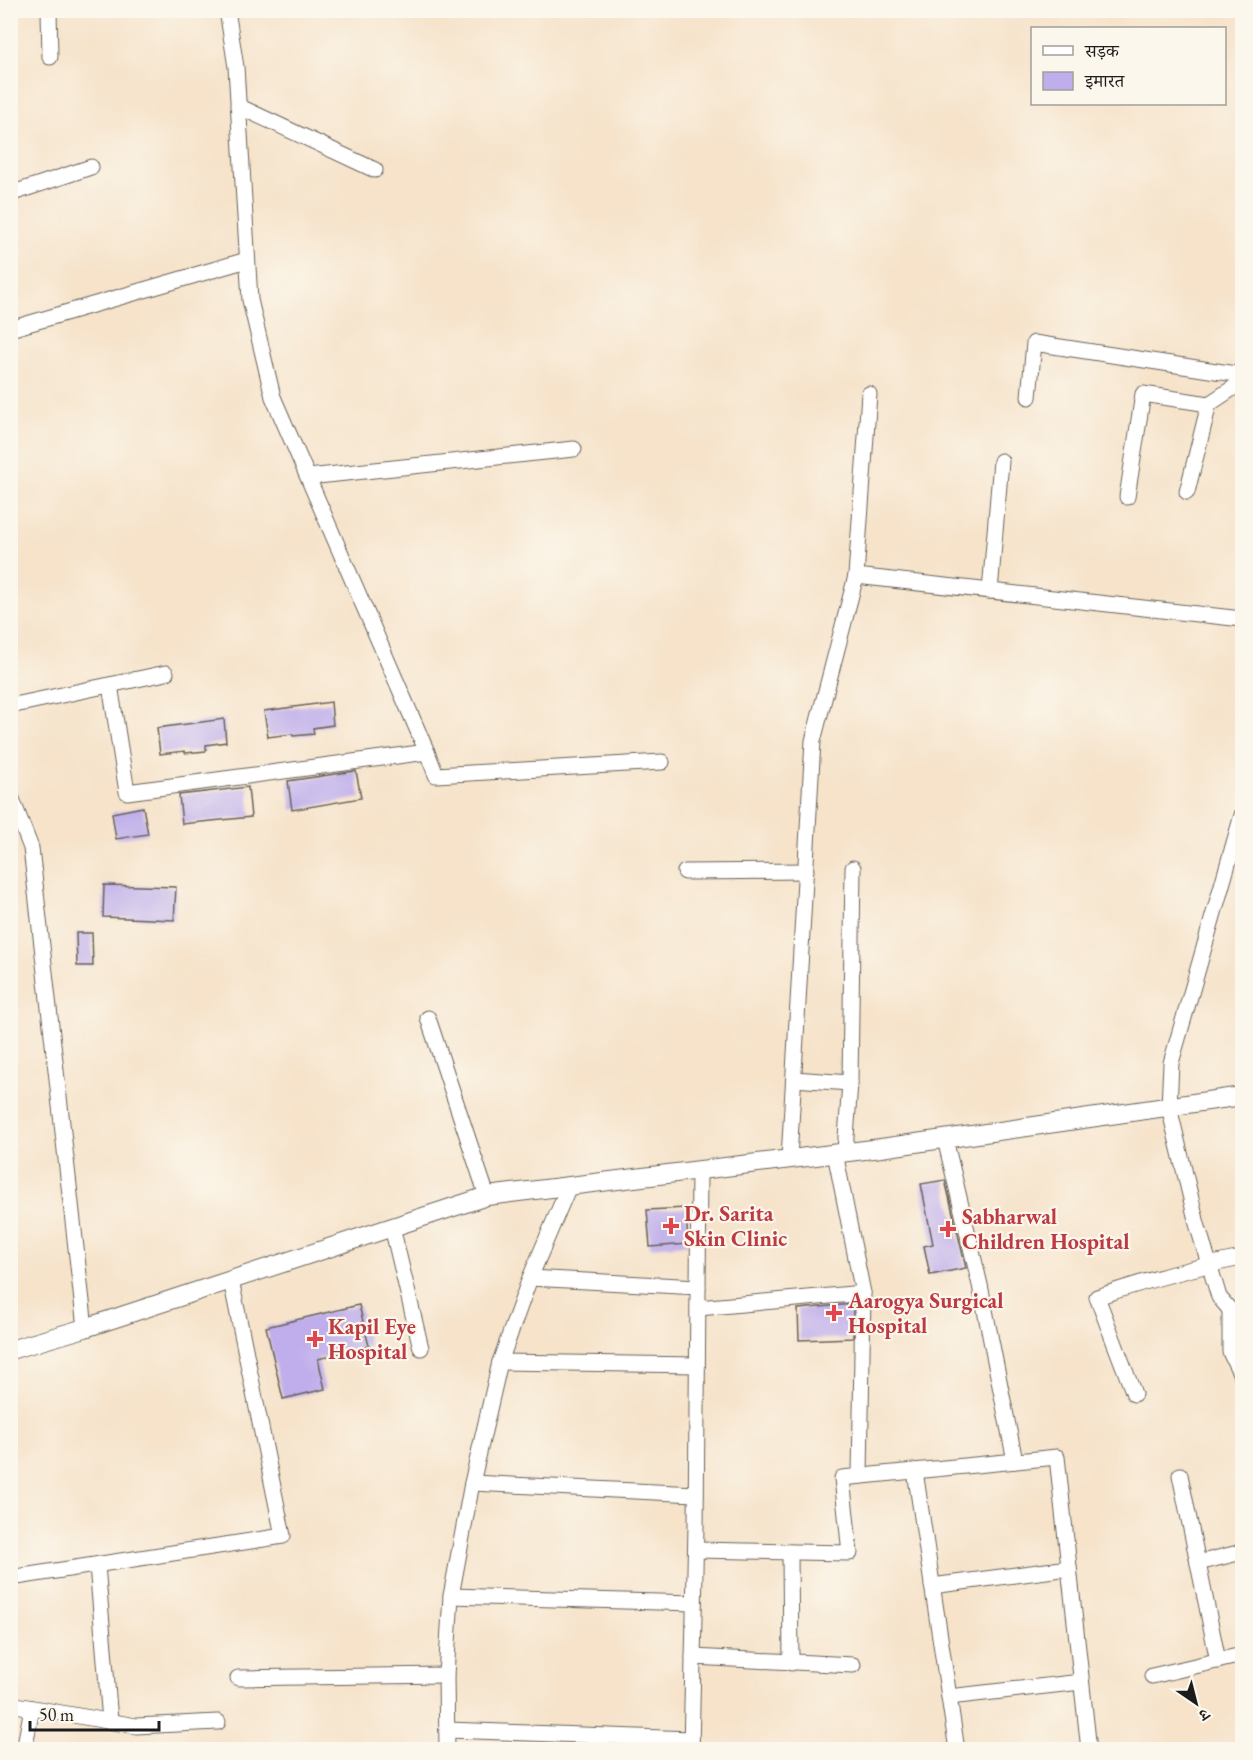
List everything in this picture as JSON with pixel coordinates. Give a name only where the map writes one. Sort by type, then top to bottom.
[{"type":"street","points":[[49,10],[50,57]]},
{"type":"street","points":[[227,10],[236,66],[250,300],[273,397],[436,775],[662,762]]},
{"type":"street","points":[[238,106],[375,170]]},
{"type":"street","points":[[10,194],[91,167]]},
{"type":"street","points":[[10,329],[247,260]]},
{"type":"street","points":[[1029,397],[1034,343],[1242,375]]},
{"type":"street","points":[[1188,492],[1209,404],[1242,382]]},
{"type":"street","points":[[1127,497],[1143,393],[1209,404]]},
{"type":"street","points":[[789,1159],[813,741],[856,576],[869,394]]},
{"type":"street","points":[[308,477],[574,449]]},
{"type":"street","points":[[990,591],[1001,461]]},
{"type":"street","points":[[856,576],[1242,618]]},
{"type":"street","points":[[10,706],[166,673]]},
{"type":"street","points":[[110,685],[127,792],[428,752]]},
{"type":"street","points":[[10,794],[31,848],[85,1328]]},
{"type":"street","points":[[1242,816],[1171,1063],[1169,1107],[1197,1224],[1219,1297],[1242,1324]]},
{"type":"street","points":[[854,868],[850,1083],[840,1152],[863,1293],[860,1476]]},
{"type":"street","points":[[686,872],[806,871]]},
{"type":"street","points":[[428,1018],[487,1196]]},
{"type":"street","points":[[794,1079],[850,1083]]},
{"type":"street","points":[[10,1350],[85,1328],[487,1196],[789,1159],[1242,1096]]},
{"type":"street","points":[[945,1138],[980,1285],[1015,1461]]},
{"type":"street","points":[[447,1730],[568,1742],[691,1744],[696,1550],[699,1170]]},
{"type":"street","points":[[447,1749],[446,1675],[451,1596],[472,1483],[500,1362],[530,1278],[569,1186]]},
{"type":"street","points":[[392,1227],[421,1348]]},
{"type":"street","points":[[1134,1394],[1097,1297],[1142,1282],[1209,1264],[1242,1258]]},
{"type":"street","points":[[530,1278],[698,1287]]},
{"type":"street","points":[[10,1578],[283,1536],[231,1280]]},
{"type":"street","points":[[698,1308],[863,1293]]},
{"type":"street","points":[[1230,1310],[1230,1352],[1242,1377]]},
{"type":"street","points":[[500,1362],[697,1365]]},
{"type":"street","points":[[696,1550],[850,1553],[842,1478],[1057,1457],[1089,1749]]},
{"type":"street","points":[[915,1471],[957,1749]]},
{"type":"street","points":[[1180,1475],[1218,1660]]},
{"type":"street","points":[[472,1483],[696,1494]]},
{"type":"street","points":[[790,1552],[791,1663]]},
{"type":"street","points":[[1198,1563],[1242,1552]]},
{"type":"street","points":[[97,1565],[110,1721]]},
{"type":"street","points":[[932,1586],[1069,1568]]},
{"type":"street","points":[[451,1596],[694,1603]]},
{"type":"street","points":[[1152,1676],[1242,1655]]},
{"type":"street","points":[[693,1657],[852,1665]]},
{"type":"street","points":[[238,1678],[446,1675]]},
{"type":"street","points":[[949,1697],[1081,1682]]},
{"type":"street","points":[[10,1704],[136,1726],[218,1722]]},
{"type":"street","points":[[24,1749],[32,1708]]},
{"type":"building","points":[[331,702],[333,725],[313,728],[314,734],[268,737],[264,711]]},
{"type":"building","points":[[224,719],[226,742],[206,745],[206,751],[160,754],[157,728]]},
{"type":"building","points":[[356,771],[361,798],[292,810],[288,781]]},
{"type":"building","points":[[248,787],[251,817],[182,824],[179,795]]},
{"type":"building","points":[[143,807],[148,834],[116,839],[112,813]]},
{"type":"building","points":[[104,885],[176,887],[174,920],[103,917]]},
{"type":"building","points":[[76,933],[92,933],[93,966],[77,966]]},
{"type":"building","points":[[945,1180],[966,1268],[930,1275],[924,1246],[933,1244],[921,1184]]},
{"type":"building","points":[[686,1208],[688,1244],[650,1247],[647,1210]]},
{"type":"building","points":[[853,1304],[853,1338],[799,1340],[798,1309]]},
{"type":"building","points":[[359,1305],[369,1346],[318,1359],[325,1389],[283,1399],[266,1327]]},
{"type":"place","name":"Dr. Sarita Skin Clinic","points":[[671,1226]]},
{"type":"place","name":"Sabharwal Children Hospital","points":[[948,1229]]},
{"type":"place","name":"Aarogya Surgical Hospital","points":[[834,1313]]},
{"type":"place","name":"Kapil Eye Hospital","points":[[315,1339]]}]
